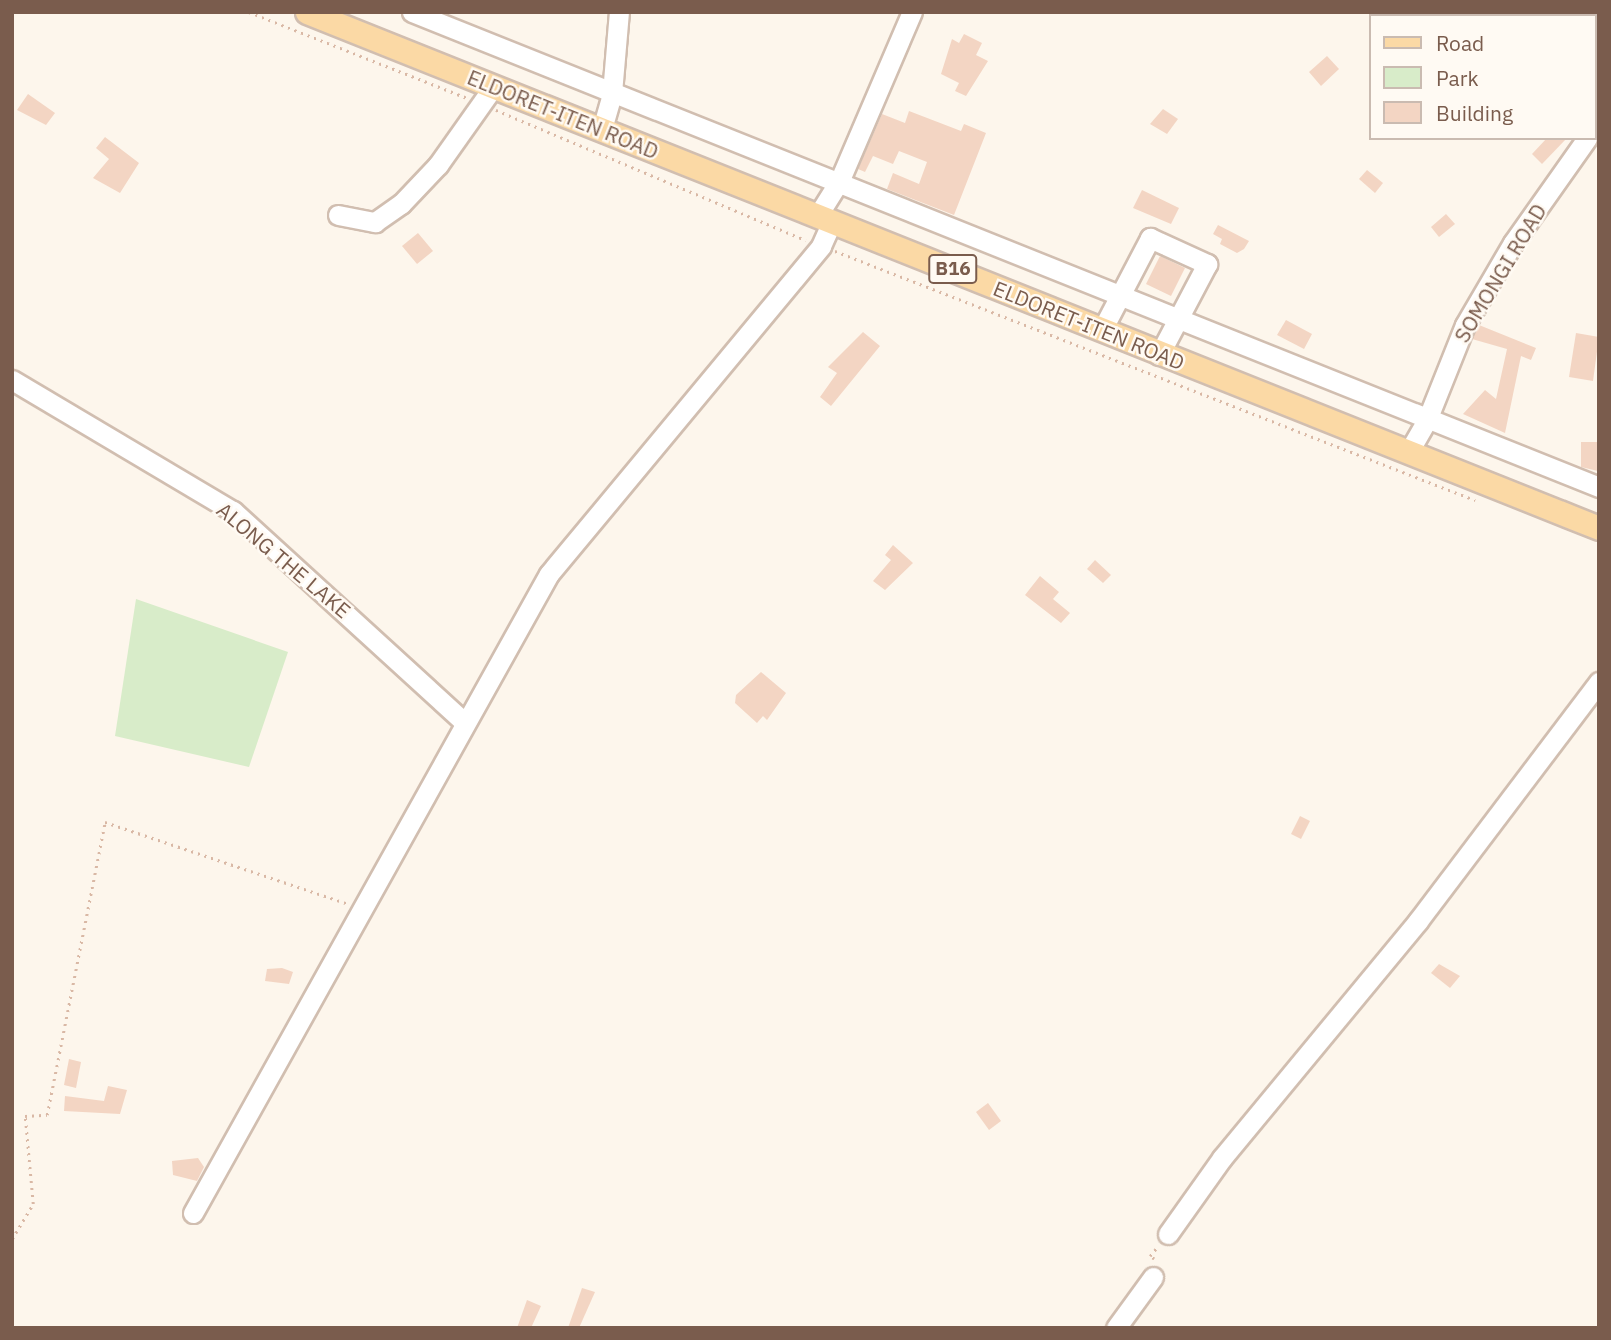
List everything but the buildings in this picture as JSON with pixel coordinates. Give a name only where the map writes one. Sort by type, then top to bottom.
[{"type":"main road","name":"ELDORET-ITEN ROAD","points":[[306,12],[489,96],[602,129],[1159,355],[1599,528]]},
{"type":"street","points":[[412,12],[1599,487]]},
{"type":"street","points":[[602,129],[612,93],[619,12]]},
{"type":"street","points":[[193,1213],[359,908],[549,574],[821,246],[825,218],[839,182],[912,12]]},
{"type":"street","points":[[338,215],[375,222],[401,204],[489,96]]},
{"type":"street","name":"SOMONGI ROAD","points":[[1408,453],[1427,420],[1465,325],[1513,243],[1586,140]]},
{"type":"street","points":[[1102,330],[1124,297],[1150,238],[1206,264],[1181,320],[1159,355]]},
{"type":"street","name":"ALONG THE LAKE","points":[[12,380],[233,511],[465,723]]},
{"type":"street","points":[[1168,1234],[1206,1178],[1418,920],[1599,682]]},
{"type":"street","points":[[1116,1328],[1153,1276]]},
{"type":"path","points":[[249,12],[489,96],[821,246],[1485,504]]},
{"type":"path","points":[[12,1239],[33,1205],[25,1116],[47,1115],[105,822],[359,908]]},
{"type":"path","points":[[1153,1276],[1162,1267],[1150,1255],[1168,1234]]},
{"type":"green space","points":[[136,599],[288,652],[249,767],[115,736]]}]
